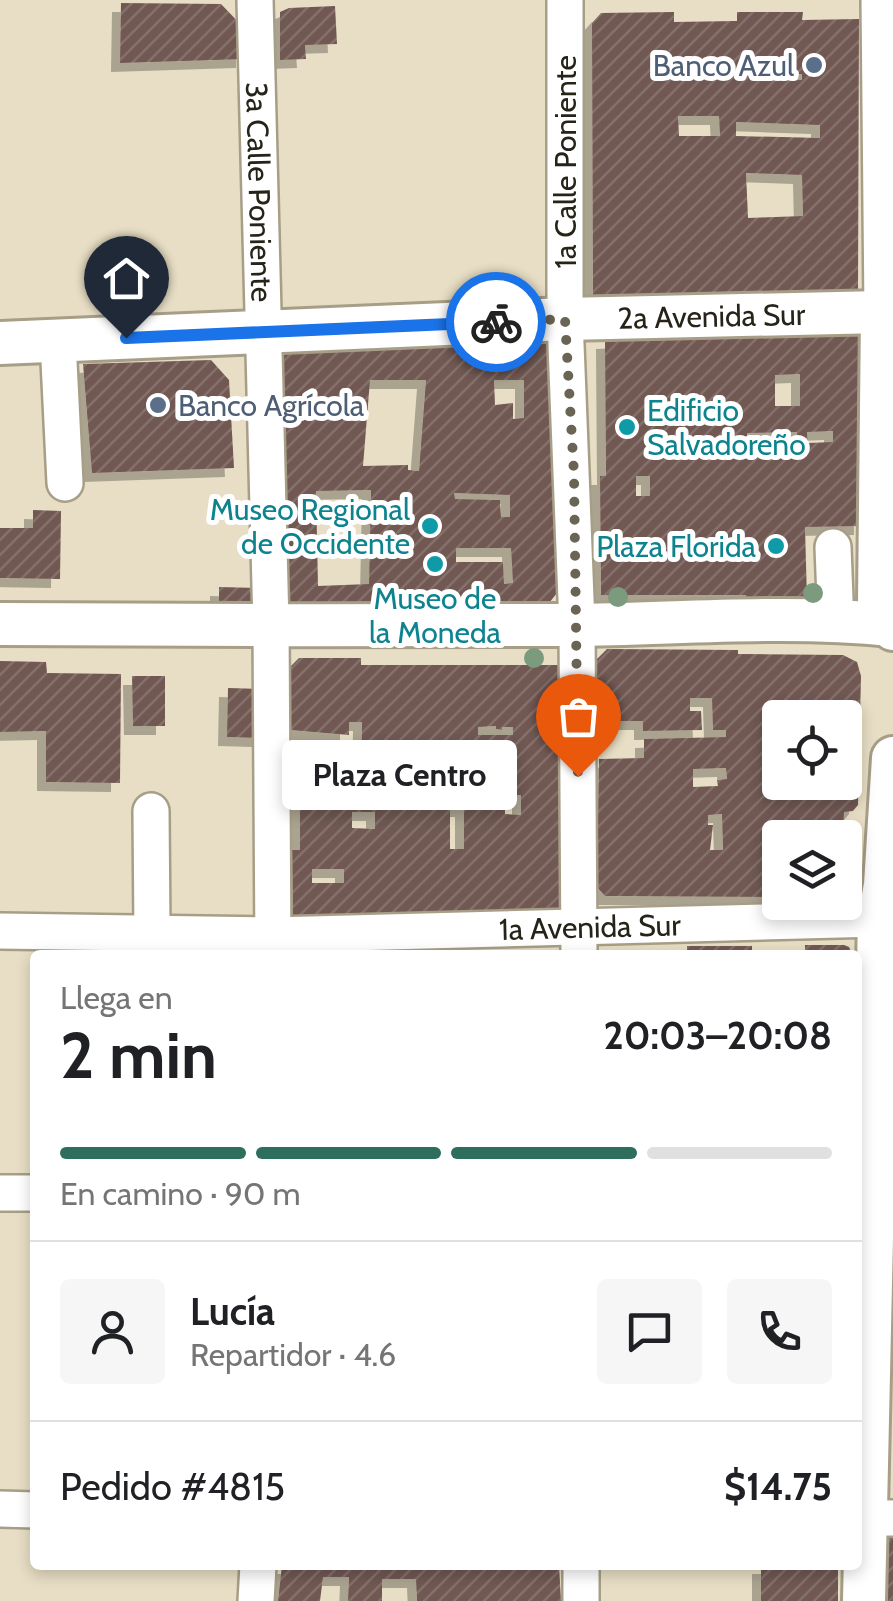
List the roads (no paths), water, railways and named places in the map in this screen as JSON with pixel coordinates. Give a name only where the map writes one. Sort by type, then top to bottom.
[{"type":"main road","name":"2a Avenida Sur","points":[[0,343],[565,319],[888,312]]},
{"type":"main road","points":[[888,312],[879,603],[893,626]]},
{"type":"main road","points":[[0,624],[829,621],[893,626]]},
{"type":"main road","points":[[864,1601],[873,1518],[874,1213],[893,758]]},
{"type":"street","name":"3a Calle Poniente","points":[[255,0],[272,625],[273,945]]},
{"type":"street","name":"1a Calle Poniente","points":[[566,0],[565,319],[577,624],[579,941]]},
{"type":"street","points":[[879,0],[888,312]]},
{"type":"street","points":[[58,341],[64,483]]},
{"type":"street","points":[[829,621],[835,600],[833,547]]},
{"type":"street","points":[[152,811],[152,933]]},
{"type":"street","name":"1a Avenida Sur","points":[[0,932],[152,933],[273,945],[579,941],[886,918]]},
{"type":"street","points":[[0,1193],[30,1193]]},
{"type":"street","points":[[0,1510],[30,1510]]},
{"type":"street","points":[[256,1601],[258,1570]]},
{"type":"street","points":[[581,1570],[581,1601]]},
{"type":"place","name":"Banco Azul","points":[[814,65]]},
{"type":"place","name":"Banco Agrícola","points":[[158,405]]},
{"type":"place","name":"Edificio Salvadoreño","points":[[627,427]]},
{"type":"place","name":"Museo Regional de Occidente","points":[[430,526]]},
{"type":"place","name":"Plaza Florida","points":[[776,546]]},
{"type":"place","name":"Museo de la Moneda","points":[[435,564]]},
{"type":"place","name":"Plaza Centro","points":[[578,776]]}]
